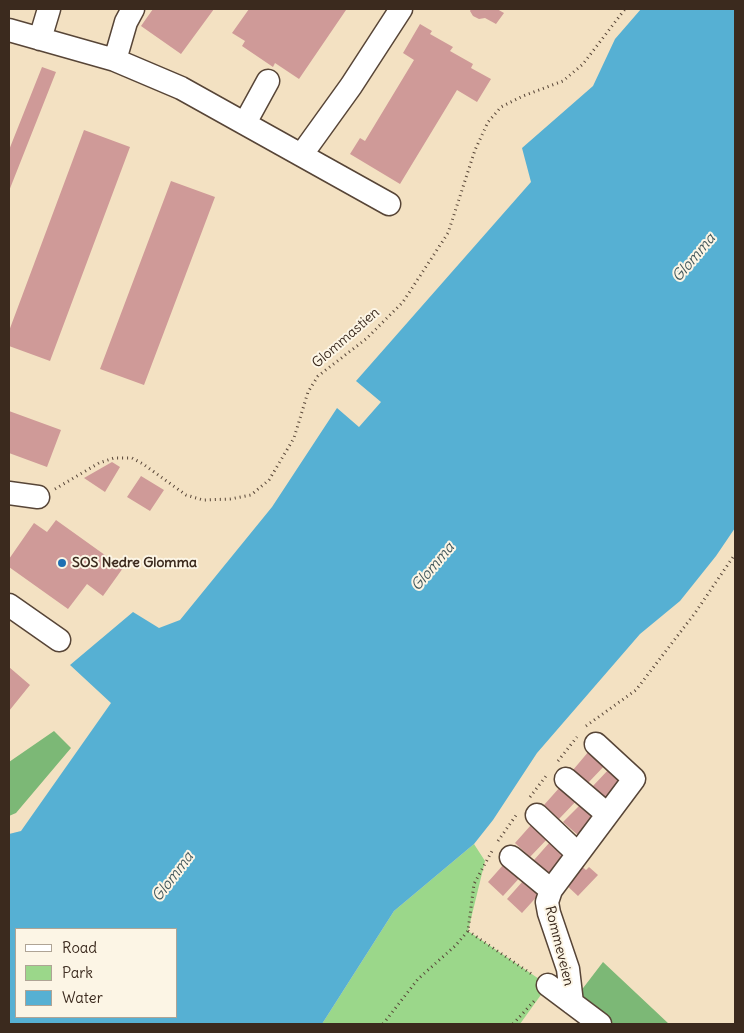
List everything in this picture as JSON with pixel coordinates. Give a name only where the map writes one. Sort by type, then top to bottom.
[{"type":"street","points":[[40,39],[48,9]]},
{"type":"street","points":[[115,60],[126,22],[133,9]]},
{"type":"street","points":[[302,154],[351,86],[402,9]]},
{"type":"street","points":[[9,30],[115,60],[181,88],[389,204]]},
{"type":"street","points":[[245,123],[268,82]]},
{"type":"street","points":[[9,493],[38,497]]},
{"type":"street","points":[[9,605],[60,640]]},
{"type":"street","name":"Rommeveien","points":[[572,1003],[568,970],[549,914],[547,902],[551,890],[634,779],[596,744]]},
{"type":"street","points":[[566,779],[607,814]]},
{"type":"street","points":[[537,815],[577,854]]},
{"type":"street","name":"Rommeveien","points":[[511,857],[551,890]]},
{"type":"street","points":[[548,985],[600,1024]]},
{"type":"path","name":"Glommastien","points":[[38,497],[99,463],[114,458],[132,458],[186,495],[203,500],[251,495],[269,480],[294,438],[308,392],[318,376],[366,339],[403,302],[448,234],[475,150],[488,122],[501,107],[523,96],[563,81],[583,64],[625,9]]},
{"type":"path","points":[[468,931],[548,985],[513,1024]]},
{"type":"green space","points":[[54,731],[71,748],[16,813],[9,816],[9,762]]},
{"type":"green space","points":[[474,844],[485,861],[468,931],[548,985],[520,1024],[322,1024],[394,911]]},
{"type":"green space","points":[[603,962],[669,1024],[614,1024],[577,996]]},
{"type":"water","name":"Glomma","points":[[641,9],[735,9],[735,528],[716,556],[680,601],[640,634],[537,753],[493,820],[474,844],[394,911],[322,1024],[9,1024],[9,834],[21,831],[111,703],[70,665],[133,612],[159,628],[180,620],[272,507],[337,408],[359,427],[381,402],[356,381],[531,182],[522,148],[593,86],[615,39]]},
{"type":"building","points":[[153,9],[214,9],[181,54],[141,26]]},
{"type":"building","points":[[249,9],[346,10],[299,79],[275,63],[273,67],[242,46],[245,41],[232,33]]},
{"type":"building","points":[[471,9],[497,9],[504,13],[496,24],[485,18],[479,19],[473,16],[470,11]]},
{"type":"building","points":[[420,24],[432,31],[430,34],[453,47],[450,51],[473,64],[471,68],[491,79],[477,102],[457,90],[400,184],[350,154],[360,138],[365,141],[414,60],[403,53]]},
{"type":"building","points":[[42,67],[56,72],[9,191],[9,150]]},
{"type":"building","points":[[84,130],[130,147],[50,361],[9,346],[9,331]]},
{"type":"building","points":[[171,181],[215,197],[144,385],[100,369]]},
{"type":"building","points":[[9,411],[61,430],[47,467],[9,453]]},
{"type":"building","points":[[112,462],[120,467],[105,492],[84,478]]},
{"type":"building","points":[[141,476],[164,490],[150,511],[127,497]]},
{"type":"building","name":"SOS Nedre Glomma","points":[[56,520],[123,568],[103,596],[87,584],[68,609],[9,567],[9,559],[34,523],[47,532]]},
{"type":"building","points":[[9,667],[30,685],[9,711]]},
{"type":"building","points":[[589,751],[608,762],[588,783],[573,770]]},
{"type":"building","points":[[609,769],[627,779],[608,801],[592,787]]},
{"type":"building","points":[[560,787],[579,798],[559,819],[544,805]]},
{"type":"building","points":[[580,805],[598,815],[579,836],[563,822]]},
{"type":"building","points":[[531,825],[550,836],[530,857],[515,843]]},
{"type":"building","points":[[550,842],[568,853],[549,874],[534,860]]},
{"type":"building","points":[[504,864],[523,874],[503,896],[488,882]]},
{"type":"building","points":[[579,864],[586,870],[589,867],[598,875],[578,896],[563,882]]},
{"type":"building","points":[[523,881],[531,888],[534,885],[541,892],[522,913],[507,899]]},
{"type":"place","name":"SOS Nedre Glomma","points":[[62,563]]}]
